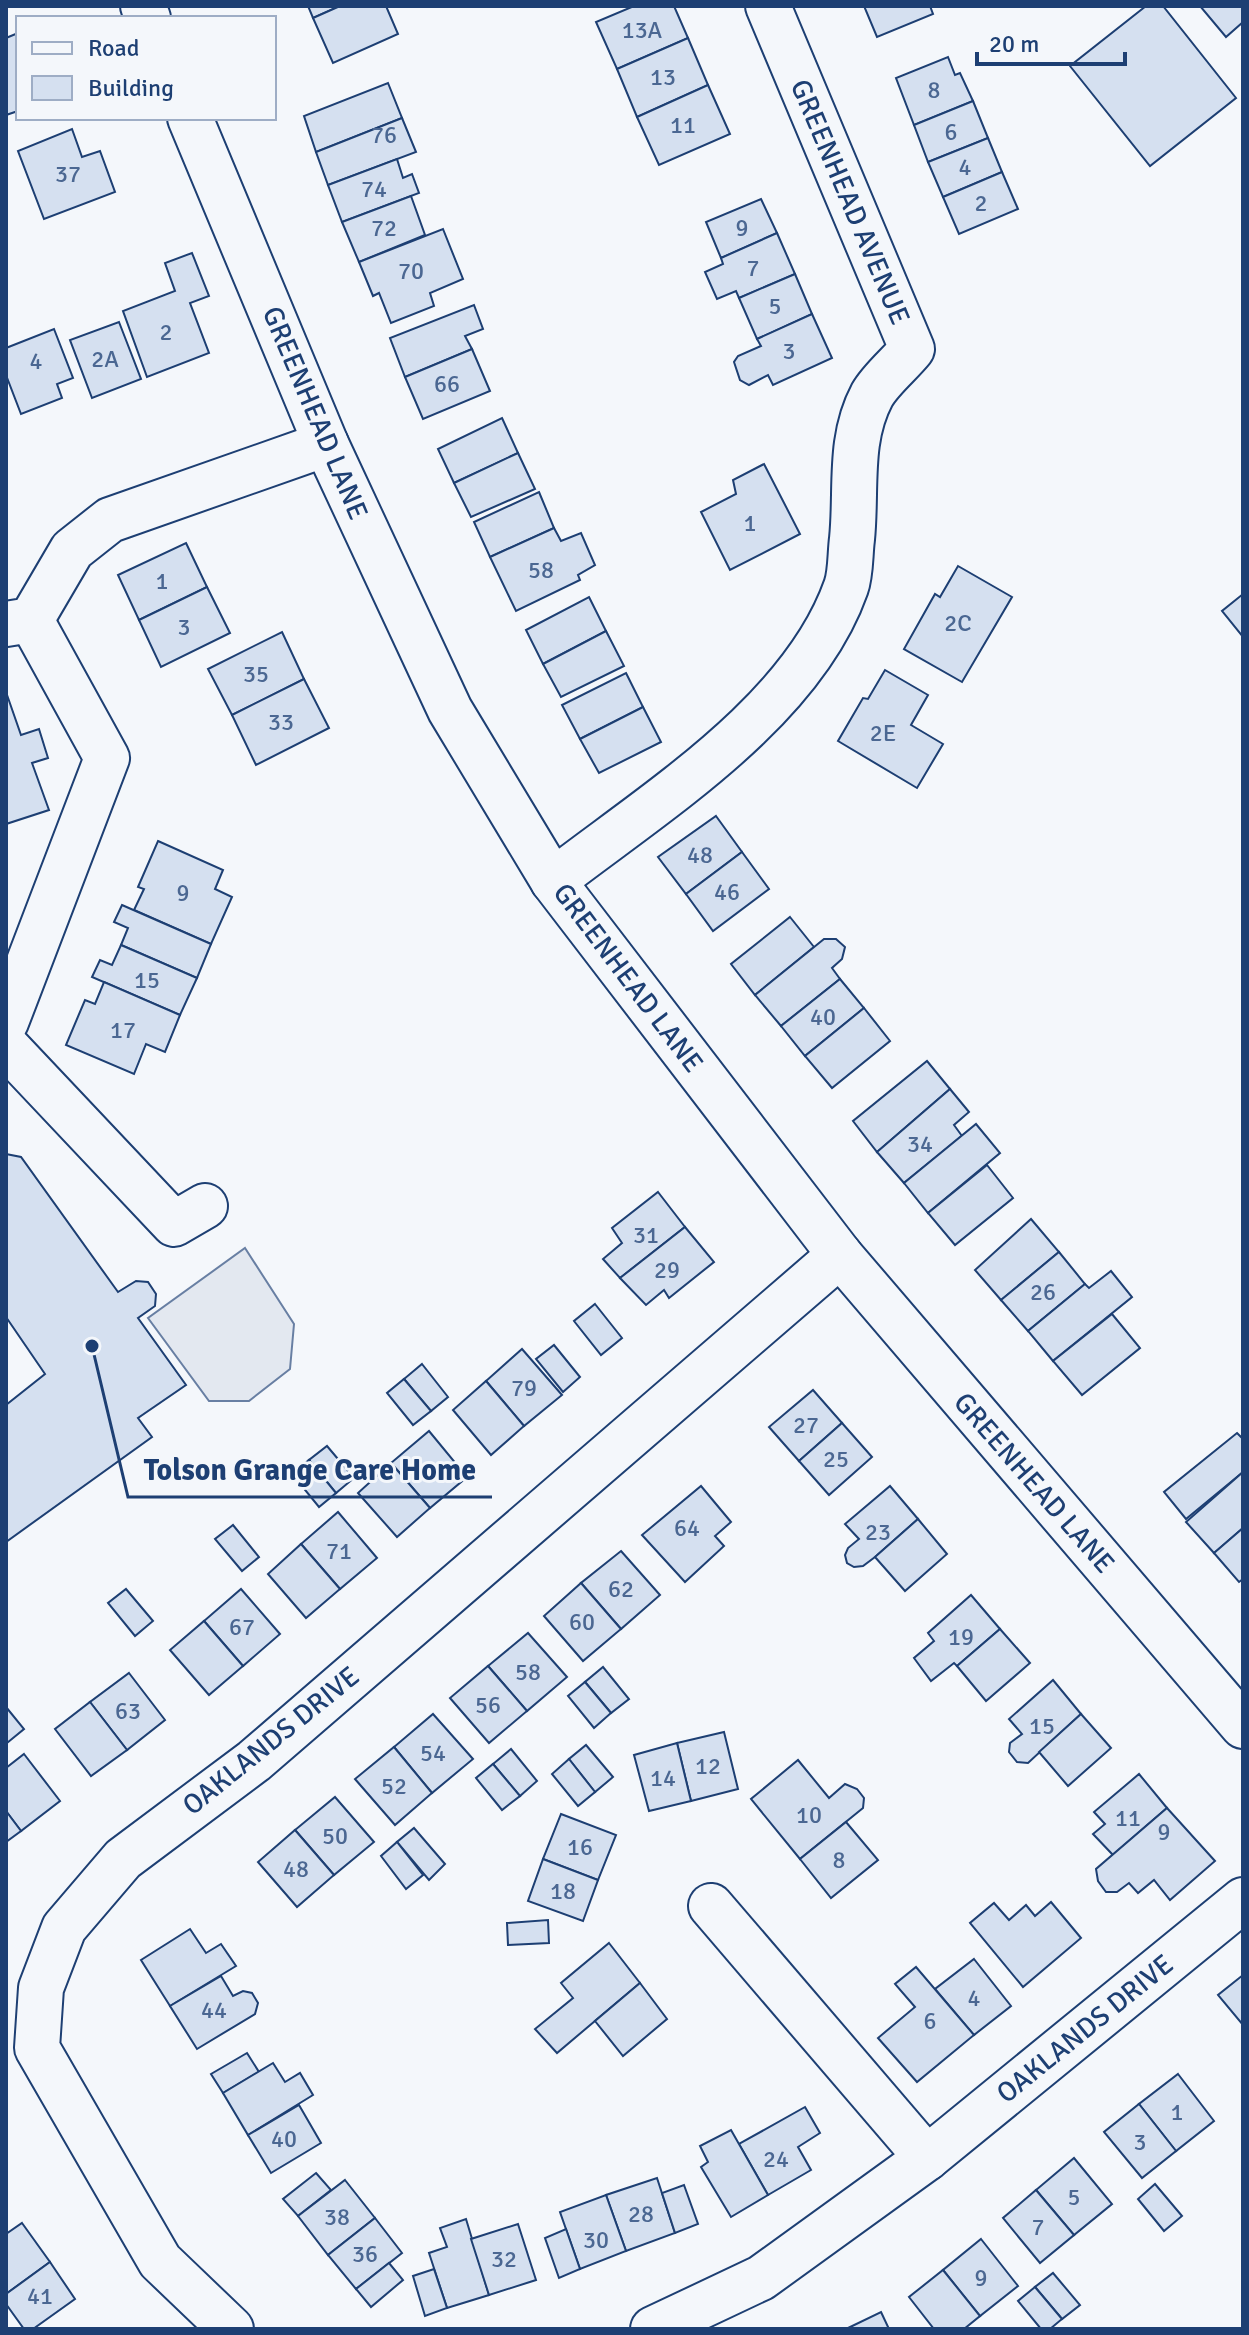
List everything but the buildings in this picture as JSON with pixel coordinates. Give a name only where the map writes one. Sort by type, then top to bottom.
[{"type":"street","name":"GREENHEAD AVENUE","points":[[553,881],[721,751],[778,697],[820,645],[847,584],[854,520],[855,445],[873,394],[912,349],[768,6]]},
{"type":"street","name":"GREENHEAD LANE","points":[[191,120],[326,444],[450,710],[553,881],[840,1255],[1243,1726]]},
{"type":"street","points":[[6,1022],[107,758],[18,622],[72,550],[110,520],[326,444]]},
{"type":"street","points":[[6,1046],[174,1224],[205,1206]]},
{"type":"street","name":"OAKLANDS DRIVE","points":[[231,2329],[160,2261],[37,2048],[41,1988],[64,1928],[123,1859],[254,1761],[840,1255]]},
{"type":"street","name":"OAKLANDS DRIVE","points":[[653,2329],[761,2278],[927,2158],[1243,1900]]},
{"type":"street","points":[[711,1906],[927,2158]]},
{"type":"shaded area","points":[[245,1248],[294,1324],[290,1369],[249,1401],[209,1401],[148,1318]]},
{"type":"place","name":"Tolson Grange Care Home","points":[[92,1346]]}]
